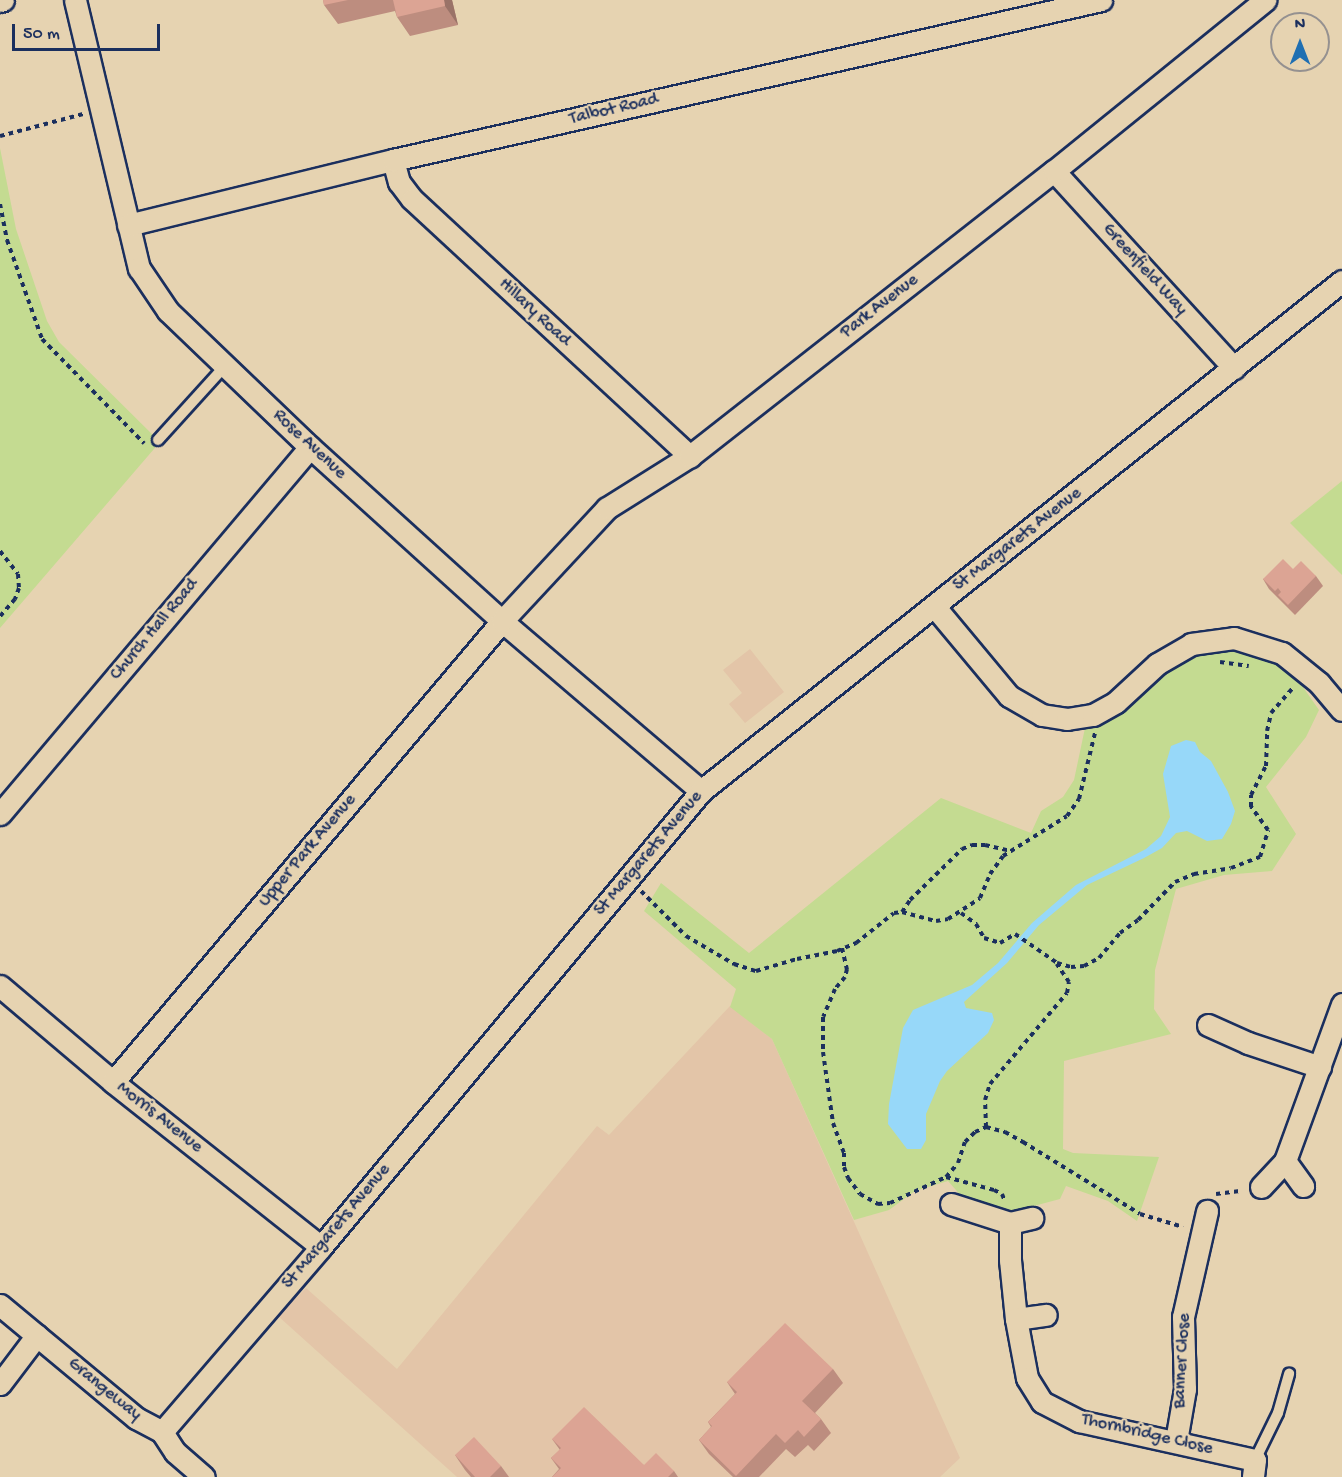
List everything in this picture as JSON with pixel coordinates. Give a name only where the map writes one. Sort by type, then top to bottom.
[{"type":"street","name":"Rose Avenue","points":[[75,0],[139,268],[168,311],[310,447],[502,621],[701,791]]},
{"type":"street","name":"Talbot Road","points":[[128,225],[393,160],[1101,0]]},
{"type":"street","name":"Park Avenue","points":[[502,621],[608,508],[690,456],[1054,171],[1255,3]]},
{"type":"street","name":"Hillary Road","points":[[393,160],[399,182],[412,199],[690,456]]},
{"type":"street","name":"Greenfield Way","points":[[1054,171],[1234,368]]},
{"type":"street","name":"St Margarets Avenue","points":[[162,1432],[321,1247],[701,791],[1342,281]]},
{"type":"street","name":"Church Hall Road","points":[[0,814],[310,447]]},
{"type":"street","points":[[934,606],[1009,696],[1042,716],[1067,719],[1093,716],[1116,702],[1157,664],[1191,645],[1234,638],[1282,653],[1319,683],[1342,710]]},
{"type":"street","name":"Upper Park Avenue","points":[[113,1082],[502,621]]},
{"type":"street","name":"Morris Avenue","points":[[0,986],[113,1082],[321,1247]]},
{"type":"street","points":[[1261,1187],[1285,1161],[1342,1004]]},
{"type":"street","points":[[1208,1025],[1248,1043],[1320,1067]]},
{"type":"street","points":[[1285,1161],[1304,1186]]},
{"type":"street","points":[[951,1204],[1010,1223],[1032,1218]]},
{"type":"street","name":"Banner Close","points":[[1176,1441],[1185,1389],[1183,1317],[1207,1211]]},
{"type":"street","name":"Thornbridge Close","points":[[1010,1223],[1010,1271],[1016,1319],[1027,1378],[1042,1402],[1079,1421],[1176,1441],[1254,1469]]},
{"type":"street","name":"Grangeway","points":[[0,1305],[136,1418],[162,1432],[175,1452],[204,1477]]},
{"type":"street","points":[[1016,1319],[1046,1316]]},
{"type":"street","points":[[0,1384],[37,1335]]},
{"type":"lane","points":[[158,440],[225,366]]},
{"type":"lane","points":[[1254,1469],[1278,1413],[1289,1374]]},
{"type":"path","points":[[0,136],[101,109]]},
{"type":"path","points":[[0,204],[7,240],[42,339],[145,445],[158,440]]},
{"type":"path","points":[[0,551],[18,574],[19,588],[15,599],[0,616]]},
{"type":"path","points":[[1215,662],[1258,668]]},
{"type":"path","points":[[961,913],[976,924],[984,939],[1000,943],[1015,934],[1035,950],[1057,963],[1071,967],[1084,966],[1099,958],[1120,933],[1138,920],[1175,882],[1194,874],[1232,868],[1260,856],[1269,830],[1251,807],[1251,795],[1266,766],[1267,731],[1271,713],[1280,700],[1302,679],[1319,683]]},
{"type":"path","points":[[628,878],[686,936],[734,964],[756,971],[856,943],[894,913],[902,912],[936,921],[961,913],[980,898],[990,874],[1003,856],[1067,816],[1079,799],[1095,734],[1093,716]]},
{"type":"path","points":[[902,912],[910,900],[962,849],[972,845],[985,845],[1010,852]]},
{"type":"path","points":[[842,948],[847,969],[823,1017],[822,1040],[833,1123],[844,1153],[844,1167],[854,1186],[869,1201],[878,1204],[898,1199],[952,1172],[965,1142],[975,1132],[986,1127],[1005,1132],[1023,1142],[1140,1214],[1202,1233]]},
{"type":"path","points":[[986,1127],[985,1100],[990,1084],[1067,993],[1069,982],[1057,963]]},
{"type":"path","points":[[1207,1211],[1209,1199],[1215,1194],[1261,1187]]},
{"type":"shaded area","points":[[750,649],[784,692],[745,723],[729,704],[742,693],[723,670]]},
{"type":"shaded area","points":[[730,1006],[772,1039],[960,1458],[940,1477],[457,1477],[278,1316],[306,1288],[397,1369],[597,1126],[609,1135]]},
{"type":"green space","points":[[0,148],[16,229],[47,321],[59,342],[160,442],[0,628]]},
{"type":"green space","points":[[1342,481],[1342,575],[1290,523]]},
{"type":"green space","points":[[1227,647],[1271,657],[1291,670],[1319,710],[1306,737],[1266,787],[1296,834],[1272,871],[1224,875],[1176,889],[1155,970],[1154,1009],[1171,1034],[1064,1061],[1063,1149],[1073,1153],[1159,1157],[1137,1221],[1108,1201],[1066,1186],[1060,1199],[1015,1211],[1000,1210],[963,1198],[948,1181],[915,1191],[889,1210],[854,1220],[772,1039],[730,1007],[736,989],[644,911],[661,883],[749,953],[941,798],[1031,833],[1041,811],[1063,797],[1074,780],[1085,728],[1101,718],[1169,660],[1193,651]]},
{"type":"water","points":[[1186,740],[1195,742],[1200,752],[1211,761],[1228,792],[1235,811],[1231,824],[1222,839],[1207,841],[1187,831],[1176,833],[1162,848],[1087,885],[1039,925],[1007,963],[964,1002],[966,1008],[992,1013],[994,1020],[988,1033],[947,1071],[940,1081],[926,1114],[926,1140],[921,1149],[907,1149],[888,1124],[889,1104],[903,1028],[913,1010],[972,985],[998,963],[1032,923],[1076,885],[1146,849],[1161,836],[1170,817],[1163,774],[1171,746]]},
{"type":"building","points":[[323,0],[348,0],[324,5]]},
{"type":"building","points":[[393,0],[444,0],[445,6],[397,17]]},
{"type":"building","points":[[1283,559],[1293,569],[1301,561],[1316,576],[1288,605],[1278,595],[1281,592],[1278,588],[1275,591],[1263,579]]},
{"type":"building","points":[[785,1323],[833,1369],[802,1401],[821,1419],[804,1437],[798,1430],[785,1443],[776,1434],[736,1476],[699,1440],[712,1426],[708,1422],[737,1392],[727,1382]]},
{"type":"building","points":[[584,1407],[644,1465],[656,1453],[674,1471],[668,1477],[552,1477],[561,1468],[551,1458],[561,1448],[552,1439]]},
{"type":"building","points":[[474,1437],[501,1466],[490,1477],[475,1477],[455,1455]]}]
